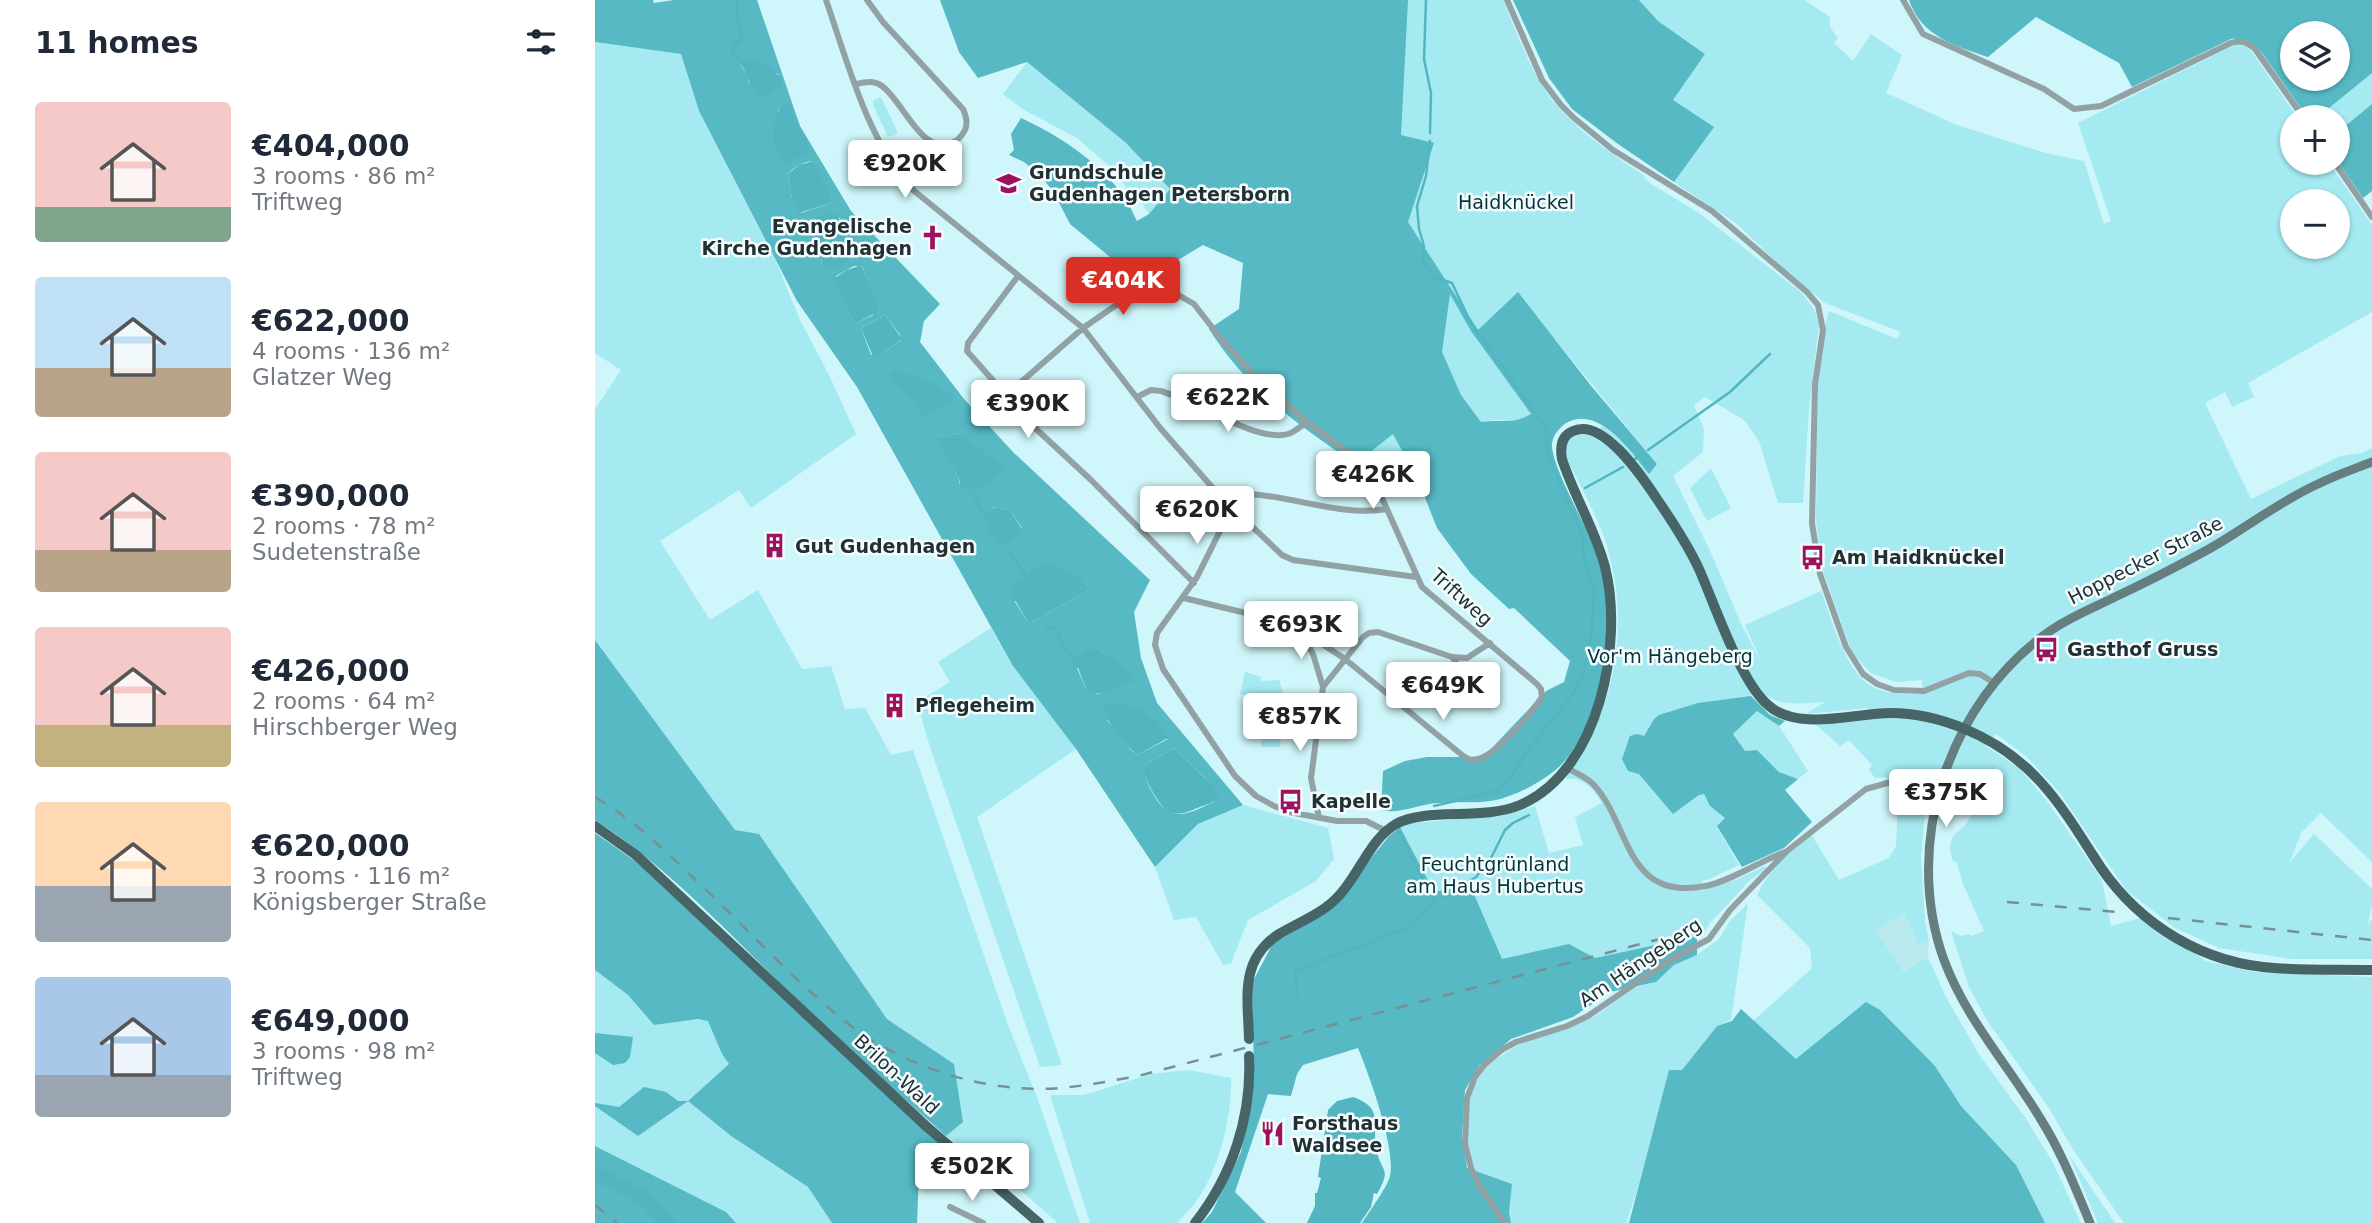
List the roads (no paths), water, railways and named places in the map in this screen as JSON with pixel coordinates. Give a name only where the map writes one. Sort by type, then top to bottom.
[{"type":"main road","points":[[1249,1039],[1248,980],[1260,950],[1278,935],[1323,910],[1341,895],[1386,831],[1409,819],[1485,814],[1520,805],[1550,785],[1566,767],[1585,736],[1599,702],[1608,664],[1610,594],[1593,529],[1562,459],[1564,439],[1568,433],[1578,429],[1597,433],[1633,465],[1697,565],[1752,687],[1771,708],[1786,715],[1806,719],[1882,713],[1910,714],[1965,729],[1996,743],[2032,771],[2059,803],[2095,860],[2124,897],[2141,914],[2173,936],[2204,952],[2260,967],[2372,970]]},
{"type":"main road","name":"Hoppecker Straße","points":[[2090,1223],[2051,1136],[1961,999],[1943,957],[1932,910],[1928,870],[1931,824],[1948,763],[1965,729],[1994,683],[2033,643],[2067,620],[2210,548],[2316,484],[2372,462]]},
{"type":"main road","name":"Brilon-Wald","points":[[595,826],[636,855],[926,1126],[1039,1223]]},
{"type":"main road","points":[[1195,1223],[1217,1191],[1235,1152],[1246,1109],[1249,1056]]},
{"type":"street","points":[[826,0],[856,84],[885,153],[904,180],[1083,328],[1219,495],[1287,558],[1416,577]]},
{"type":"street","points":[[856,84],[869,82],[881,85],[924,136],[935,144],[954,142],[965,129],[967,121],[963,109],[883,22],[867,0]]},
{"type":"street","points":[[1507,0],[1542,80],[1574,118],[1613,150],[1717,215],[1807,292],[1818,306],[1823,330],[1815,384],[1812,523],[1823,585],[1846,647],[1855,663],[1863,674],[1877,684],[1901,692],[1930,690],[1969,673],[1980,674],[1994,683]]},
{"type":"street","points":[[1903,0],[1923,34],[2044,89],[2074,109],[2101,106],[2239,41],[2255,49],[2295,105]]},
{"type":"street","points":[[2343,175],[2372,217]]},
{"type":"street","points":[[1018,276],[966,347],[969,356],[1034,427],[1194,583]]},
{"type":"street","name":"Triftweg","points":[[1005,396],[1083,328],[1148,283],[1175,293],[1194,304],[1244,366],[1307,422],[1362,463],[1377,486],[1416,577],[1426,590],[1537,684],[1542,697],[1492,752],[1476,760],[1462,755],[1345,659]]},
{"type":"street","points":[[1137,397],[1151,390],[1161,391],[1250,429],[1274,434],[1289,433],[1307,422]]},
{"type":"street","points":[[1219,495],[1249,494],[1364,512],[1387,509]]},
{"type":"street","points":[[1232,507],[1194,583],[1156,637],[1157,654],[1166,674],[1243,785],[1280,809],[1319,818],[1366,821],[1386,831]]},
{"type":"street","points":[[1184,598],[1283,622],[1299,629],[1345,659]]},
{"type":"street","points":[[1299,629],[1313,654],[1323,687],[1311,778],[1319,818]]},
{"type":"street","points":[[1323,687],[1363,636],[1373,632],[1452,657],[1467,658],[1490,643]]},
{"type":"street","points":[[1452,657],[1477,689]]},
{"type":"street","points":[[1566,767],[1593,784],[1638,864],[1650,876],[1667,884],[1691,888],[1711,885],[1787,851]]},
{"type":"street","name":"Am Hängeberg","points":[[1504,1223],[1479,1185],[1466,1151],[1464,1131],[1467,1098],[1480,1070],[1512,1044],[1567,1026],[1588,1016],[1668,961],[1709,939],[1730,910],[1787,851],[1862,792],[1875,785],[1891,782],[1938,793]]},
{"type":"street","points":[[950,1207],[983,1223]]},
{"type":"waterway","points":[[737,0],[742,39],[732,48],[739,62]]},
{"type":"waterway","points":[[1426,0],[1424,59],[1431,93],[1430,133]]},
{"type":"waterway","points":[[1430,141],[1426,176],[1417,206],[1425,266],[1434,277],[1452,283],[1470,321],[1550,435]]},
{"type":"waterway","points":[[1648,450],[1730,392],[1770,354]]},
{"type":"waterway","points":[[1434,806],[1493,792],[1508,782],[1530,748],[1576,690],[1585,667],[1591,638],[1594,596],[1592,583],[1584,561],[1583,536],[1547,453],[1547,440]]},
{"type":"waterway","points":[[1635,459],[1642,453]]},
{"type":"waterway","points":[[1585,488],[1623,467]]},
{"type":"waterway","points":[[973,493],[983,513]]},
{"type":"waterway","points":[[1010,552],[1026,576]]},
{"type":"waterway","points":[[1593,590],[1601,584]]},
{"type":"waterway","points":[[1046,624],[1048,628],[1058,630],[1059,640],[1075,660]]},
{"type":"waterway","points":[[1297,995],[1295,971],[1404,929],[1435,901],[1476,877],[1492,856],[1505,830],[1529,815]]},
{"type":"waterway","points":[[1399,832],[1434,900]]},
{"type":"waterway","points":[[595,1173],[642,1197],[668,1223]]},
{"type":"railway","points":[[595,797],[651,838],[801,983],[857,1030],[880,1045],[930,1068],[956,1077],[1010,1087],[1062,1088],[1138,1076],[1694,930]]},
{"type":"railway","points":[[2007,902],[2117,912]]},
{"type":"railway","points":[[2168,918],[2372,940]]},
{"type":"railway","points":[[595,1205],[617,1223]]},
{"type":"place","name":"Grundschule Gudenhagen Petersborn","points":[[1009,183]]},
{"type":"place","name":"Evangelische Kirche Gudenhagen","points":[[932,237]]},
{"type":"place","name":"Gut Gudenhagen","points":[[775,546]]},
{"type":"place","name":"Am Haidknückel","points":[[1812,557]]},
{"type":"place","name":"Gasthof Gruss","points":[[2047,649]]},
{"type":"place","name":"Pflegeheim","points":[[895,705]]},
{"type":"place","name":"Kapelle","points":[[1291,801]]},
{"type":"place","name":"Forsthaus Waldsee","points":[[1272,1134]]},
{"type":"park label","name":"Haidknückel","points":[[1516,202]]},
{"type":"park label","name":"Vor'm Hängeberg","points":[[1670,656]]},
{"type":"park label","name":"Feuchtgrünland am Haus Hubertus","points":[[1495,875]]}]
